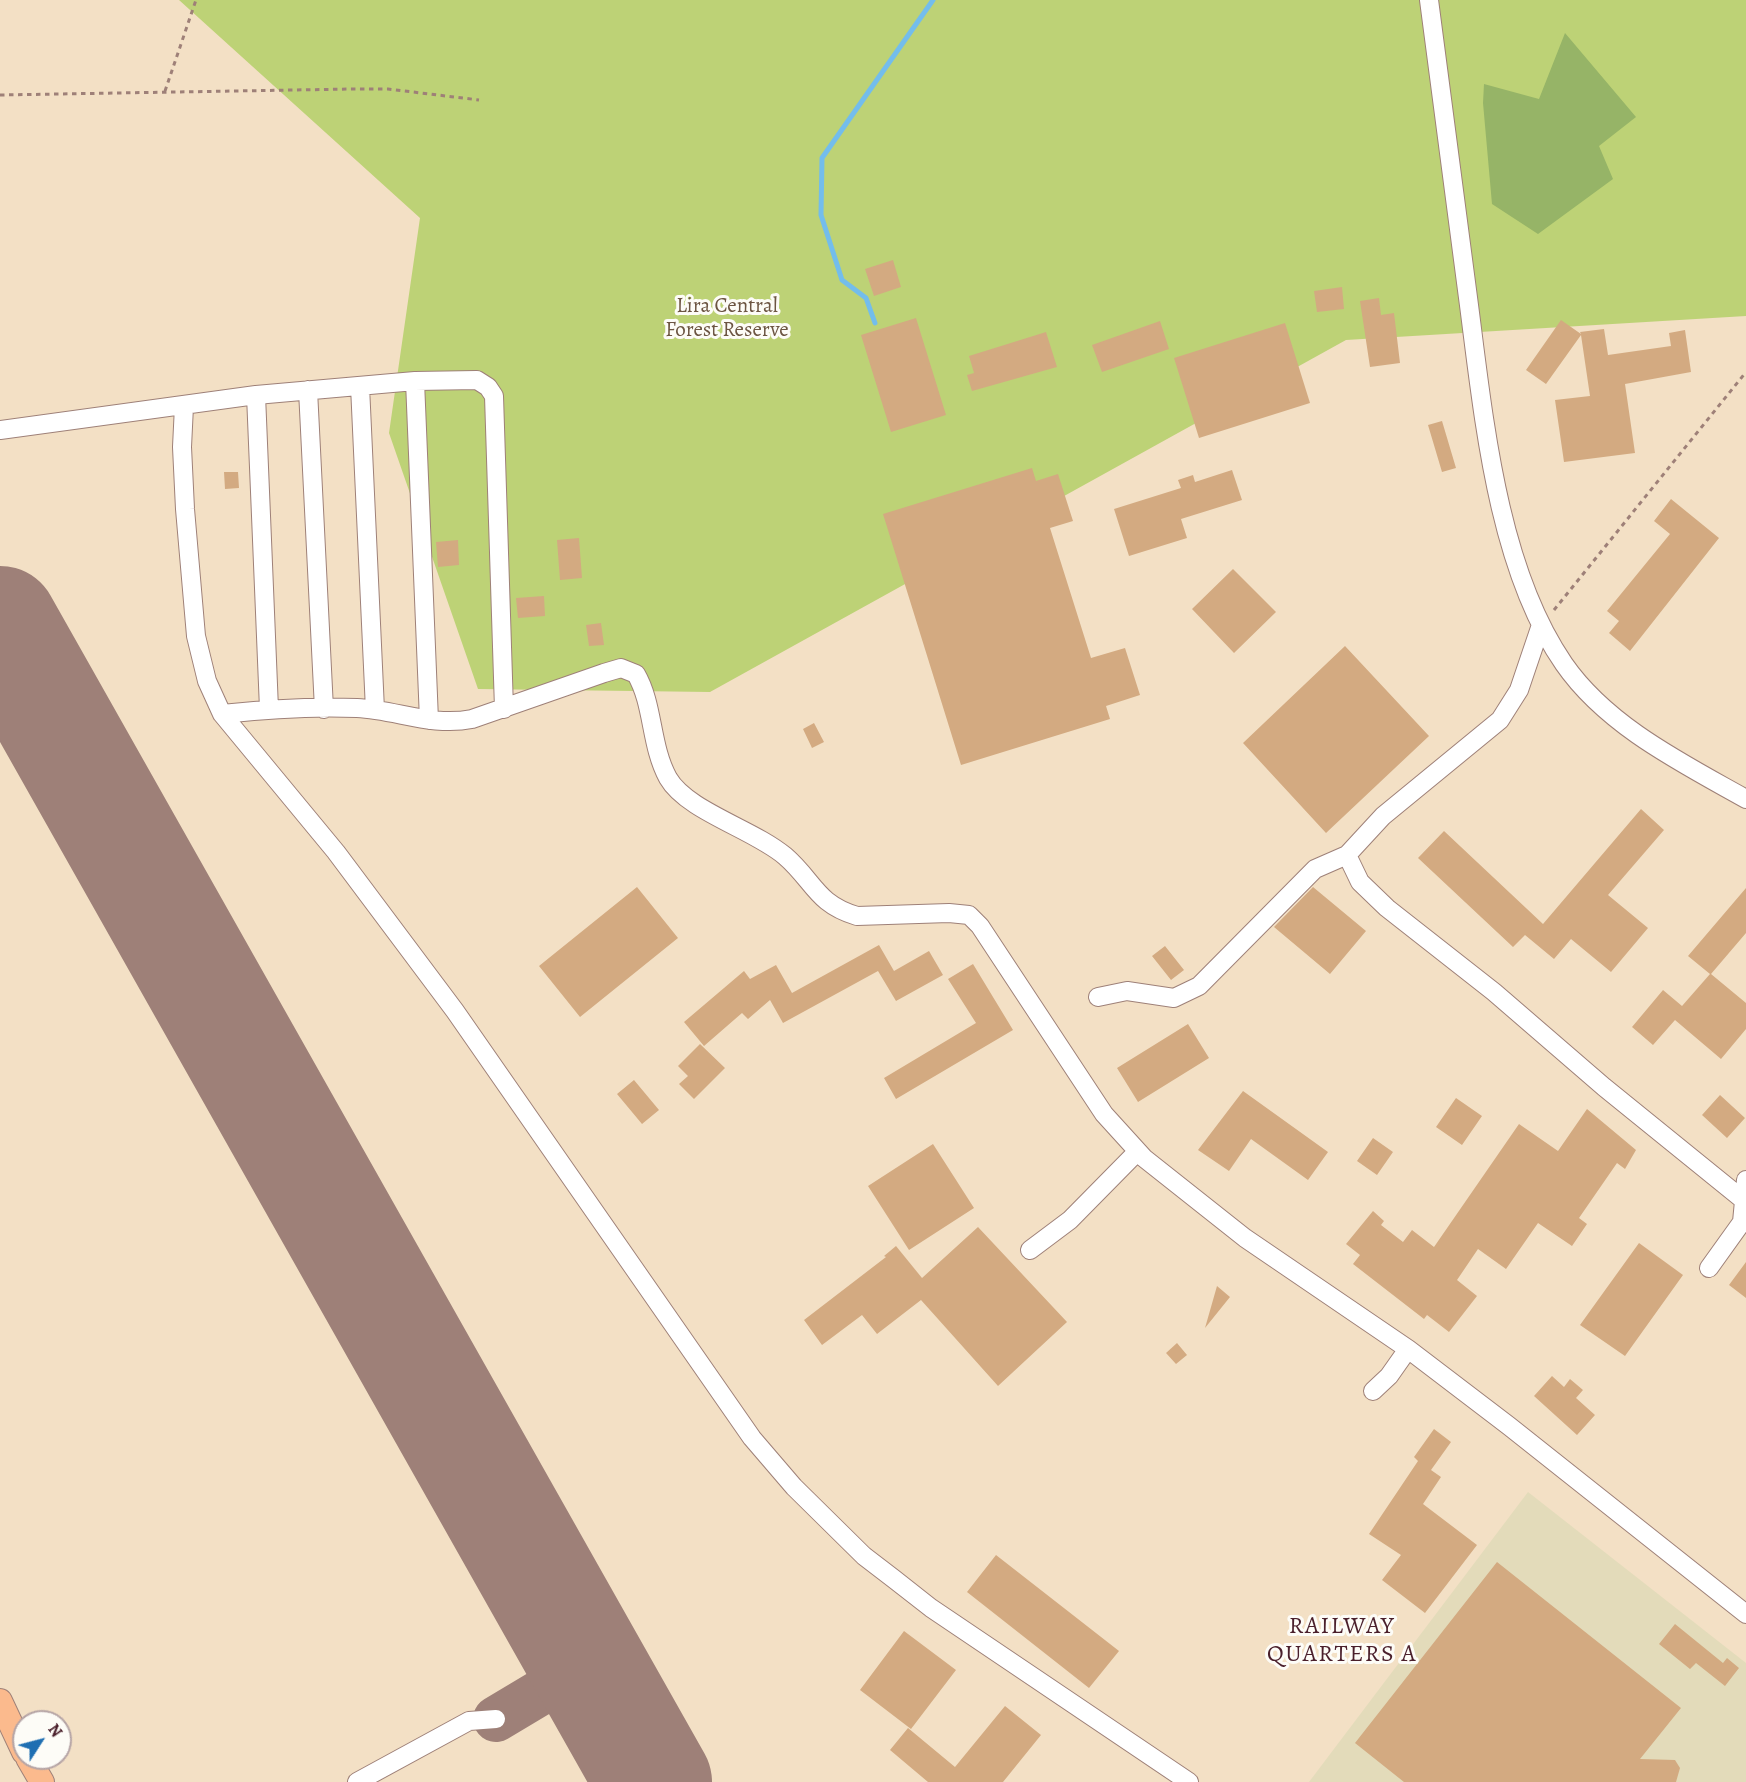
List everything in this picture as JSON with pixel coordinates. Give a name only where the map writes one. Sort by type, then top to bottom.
[{"type":"main road","points":[[0,1701],[12,1726]]},
{"type":"street","points":[[1429,0],[1482,407],[1504,520],[1531,604],[1564,664],[1596,700],[1656,747],[1746,799]]},
{"type":"street","points":[[0,430],[256,395],[415,381],[477,380],[488,387],[494,396],[504,709]]},
{"type":"street","points":[[415,381],[429,720]]},
{"type":"street","points":[[360,386],[375,710]]},
{"type":"street","points":[[308,390],[324,709]]},
{"type":"street","points":[[256,395],[269,709]]},
{"type":"street","points":[[184,406],[182,447],[185,509],[196,636],[207,681],[222,714],[336,852],[455,1011],[752,1438],[794,1487],[864,1556],[931,1608],[1189,1782]]},
{"type":"street","points":[[1098,997],[1127,991],[1174,998],[1199,986],[1315,869],[1347,855],[1383,816],[1500,720],[1519,690],[1541,625]]},
{"type":"street","points":[[222,714],[269,709],[375,710],[451,723],[504,709],[604,672],[621,668],[636,674],[644,688],[655,743],[667,776],[677,791],[750,832],[784,856],[828,905],[857,916],[949,913],[969,915],[980,926],[1104,1114],[1137,1152],[1245,1238],[1408,1350],[1509,1426],[1746,1614]]},
{"type":"street","points":[[1347,855],[1360,882],[1387,908],[1494,992],[1604,1087],[1746,1202]]},
{"type":"street","points":[[1030,1250],[1070,1220],[1137,1152]]},
{"type":"street","points":[[1709,1268],[1743,1222],[1746,1180]]},
{"type":"street","points":[[1373,1391],[1389,1376],[1408,1350]]},
{"type":"street","points":[[357,1782],[469,1721],[496,1719]]},
{"type":"path","points":[[165,91],[196,0]]},
{"type":"path","points":[[0,95],[388,89],[479,100]]},
{"type":"path","points":[[1541,625],[1746,372]]},
{"type":"shaded area","points":[[1528,1492],[1746,1663],[1746,1782],[1309,1782]]},
{"type":"green space","name":"Lira Central Forest Reserve","points":[[179,0],[1746,0],[1746,316],[1346,340],[710,692],[478,689],[389,433],[420,218]]},
{"type":"green space","points":[[1565,33],[1636,117],[1599,146],[1613,179],[1538,234],[1492,204],[1483,103],[1484,84],[1539,99]]},
{"type":"building","points":[[893,260],[901,287],[874,296],[865,269]]},
{"type":"building","points":[[1342,287],[1344,309],[1317,312],[1314,291]]},
{"type":"building","points":[[1379,298],[1381,315],[1394,313],[1400,363],[1370,367],[1360,301]]},
{"type":"building","points":[[916,318],[946,415],[891,432],[861,335]]},
{"type":"building","points":[[1561,320],[1581,334],[1580,332],[1604,329],[1608,355],[1671,346],[1669,333],[1685,330],[1691,372],[1625,384],[1635,453],[1564,462],[1555,400],[1590,396],[1581,335],[1546,384],[1526,370]]},
{"type":"building","points":[[1160,321],[1169,349],[1102,372],[1092,345]]},
{"type":"building","points":[[1285,323],[1310,403],[1199,438],[1174,358]]},
{"type":"building","points":[[1046,332],[1057,367],[972,391],[967,375],[974,373],[969,356]]},
{"type":"building","points":[[1442,421],[1456,468],[1442,472],[1428,425]]},
{"type":"building","points":[[1032,468],[1036,481],[1058,474],[1073,521],[1050,528],[1091,658],[1125,648],[1140,695],[1106,706],[1110,719],[961,765],[883,514]]},
{"type":"building","points":[[1232,470],[1242,500],[1181,519],[1187,538],[1129,556],[1114,509],[1181,488],[1178,480],[1193,475],[1195,482]]},
{"type":"building","points":[[224,472],[238,472],[239,488],[225,489]]},
{"type":"building","points":[[1671,499],[1719,538],[1630,651],[1609,633],[1619,621],[1607,611],[1670,534],[1654,521]]},
{"type":"building","points":[[579,538],[582,578],[560,580],[557,540]]},
{"type":"building","points":[[458,540],[459,565],[438,567],[436,542]]},
{"type":"building","points":[[1233,569],[1276,612],[1234,653],[1192,609]]},
{"type":"building","points":[[544,596],[545,616],[518,618],[516,598]]},
{"type":"building","points":[[601,623],[604,645],[589,646],[586,625]]},
{"type":"building","points":[[1345,646],[1429,736],[1326,833],[1243,743]]},
{"type":"building","points":[[814,723],[824,742],[812,748],[803,729]]},
{"type":"building","points":[[1641,809],[1664,830],[1608,895],[1648,928],[1611,972],[1571,939],[1554,959],[1525,935],[1513,947],[1418,858],[1444,831],[1543,924]]},
{"type":"building","points":[[637,887],[678,938],[580,1017],[539,966]]},
{"type":"building","points":[[1313,887],[1366,931],[1330,974],[1274,927]]},
{"type":"building","points":[[1746,888],[1746,933],[1711,974],[1746,1003],[1746,1029],[1721,1059],[1675,1020],[1653,1045],[1632,1027],[1663,990],[1682,1006],[1710,974],[1688,956]]},
{"type":"building","points":[[879,945],[894,971],[929,951],[943,975],[896,1001],[878,971],[783,1023],[770,1000],[748,1019],[742,1013],[704,1046],[684,1022],[744,971],[750,979],[776,965],[792,993]]},
{"type":"building","points":[[1165,946],[1184,970],[1171,980],[1152,956]]},
{"type":"building","points":[[973,964],[1013,1030],[896,1099],[884,1078],[976,1023],[948,979]]},
{"type":"building","points":[[1188,1024],[1209,1058],[1138,1102],[1117,1068]]},
{"type":"building","points":[[700,1044],[725,1068],[694,1099],[679,1084],[688,1076],[678,1066]]},
{"type":"building","points":[[634,1080],[659,1110],[642,1124],[617,1094]]},
{"type":"building","points":[[1243,1091],[1328,1152],[1308,1180],[1251,1139],[1229,1171],[1198,1150]]},
{"type":"building","points":[[1720,1095],[1745,1118],[1727,1138],[1702,1115]]},
{"type":"building","points":[[1456,1098],[1482,1116],[1462,1145],[1436,1127]]},
{"type":"building","points":[[1587,1109],[1636,1150],[1625,1169],[1617,1163],[1579,1218],[1587,1224],[1572,1246],[1538,1223],[1506,1269],[1478,1249],[1457,1280],[1477,1296],[1449,1332],[1427,1315],[1424,1319],[1353,1264],[1360,1255],[1346,1244],[1373,1211],[1384,1221],[1381,1225],[1403,1242],[1412,1230],[1434,1247],[1519,1124],[1558,1151]]},
{"type":"building","points":[[1373,1138],[1393,1152],[1377,1175],[1357,1161]]},
{"type":"building","points":[[933,1144],[974,1208],[909,1250],[868,1186]]},
{"type":"building","points":[[978,1227],[1067,1322],[998,1386],[921,1300],[877,1334],[862,1315],[822,1345],[804,1320],[886,1257],[884,1256],[896,1246],[922,1278]]},
{"type":"building","points":[[1639,1243],[1683,1275],[1625,1356],[1580,1325]]},
{"type":"building","points":[[1746,1262],[1746,1298],[1729,1285]]},
{"type":"building","points":[[1217,1286],[1230,1297],[1205,1328]]},
{"type":"building","points":[[1177,1343],[1187,1355],[1176,1364],[1166,1353]]},
{"type":"building","points":[[1552,1376],[1564,1387],[1570,1379],[1583,1390],[1576,1398],[1595,1415],[1577,1435],[1534,1396]]},
{"type":"building","points":[[1434,1429],[1451,1442],[1431,1470],[1441,1477],[1423,1504],[1477,1545],[1425,1613],[1382,1580],[1401,1555],[1369,1534],[1418,1461],[1414,1457]]},
{"type":"building","points":[[996,1555],[1119,1651],[1089,1688],[967,1592]]},
{"type":"building","points":[[1497,1562],[1681,1708],[1640,1759],[1675,1760],[1680,1768],[1676,1782],[1404,1782],[1355,1743]]},
{"type":"building","points":[[1675,1624],[1723,1663],[1727,1658],[1739,1668],[1725,1686],[1696,1663],[1690,1669],[1659,1644]]},
{"type":"building","points":[[904,1631],[956,1670],[911,1729],[860,1690]]},
{"type":"building","points":[[1005,1706],[1041,1735],[1003,1782],[928,1782],[890,1750],[908,1728],[955,1767]]},
{"type":"waterway","points":[[875,323],[866,298],[842,280],[821,215],[822,158],[933,0]]},
{"type":"taxiway","points":[[496,1719],[588,1664]]},
{"type":"runway","points":[[0,624],[654,1782]]},
{"type":"district","name":"RAILWAY QUARTERS A","points":[[1342,1641]]}]
